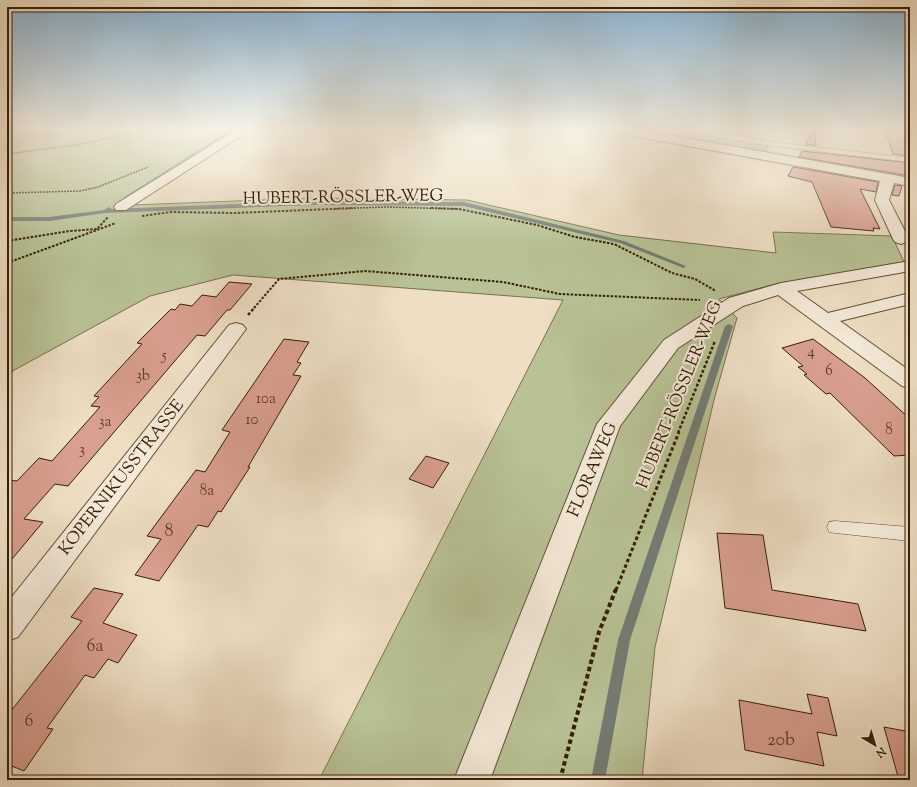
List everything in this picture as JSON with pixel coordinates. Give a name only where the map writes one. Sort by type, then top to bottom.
[{"type":"street","points":[[116,211],[186,167]]},
{"type":"street","points":[[826,167],[910,182]]},
{"type":"street","points":[[888,178],[882,200],[901,239]]},
{"type":"street","name":"FLORAWEG","points":[[472,780],[609,424],[671,344],[736,302],[781,288],[910,266]]},
{"type":"street","points":[[781,288],[910,380]]},
{"type":"street","points":[[826,319],[910,298]]},
{"type":"street","name":"KOPERNIKUSSTRASSE","points":[[7,627],[236,329]]},
{"type":"lane","points":[[835,526],[910,534]]},
{"type":"path","points":[[7,194],[80,191],[98,187],[147,167]]},
{"type":"path","name":"HUBERT-RÖSSLER-WEG","points":[[142,216],[171,212],[235,213],[386,207],[459,209],[537,225],[575,237],[614,244],[672,272],[695,279],[736,302]]},
{"type":"path","points":[[7,241],[70,231],[97,229],[116,211]]},
{"type":"path","points":[[7,264],[97,229],[119,223]]},
{"type":"path","points":[[236,329],[279,279],[365,272],[503,282],[560,294],[736,302]]},
{"type":"path","name":"HUBERT-RÖSSLER-WEG","points":[[560,780],[599,632],[716,338]]},
{"type":"green space","points":[[7,167],[182,167],[123,203],[132,205],[312,198],[467,200],[619,235],[776,253],[773,232],[892,236],[905,264],[779,283],[719,299],[737,318],[715,396],[655,647],[642,780],[319,780],[563,300],[233,275],[150,296],[7,374]]},
{"type":"building","points":[[793,167],[878,182],[876,192],[860,189],[880,229],[873,228],[874,231],[831,227],[812,182],[788,176]]},
{"type":"building","points":[[856,167],[910,167],[910,176]]},
{"type":"building","points":[[895,185],[902,186],[899,196],[892,195]]},
{"type":"building","points":[[229,282],[252,284],[205,336],[197,335],[68,486],[55,484],[24,519],[43,522],[7,565],[7,480],[17,481],[39,458],[52,461],[100,407],[91,406],[99,397],[94,396],[142,344],[137,343],[171,309],[175,310],[180,304],[192,306],[202,295],[216,297]]},
{"type":"building","points":[[284,339],[309,342],[297,362],[301,363],[293,375],[301,376],[248,467],[250,467],[221,512],[218,511],[208,527],[198,525],[159,581],[135,575],[161,539],[147,536],[196,470],[205,472],[230,432],[222,430]]},
{"type":"building","points":[[813,339],[865,378],[910,419],[910,455],[894,456],[830,393],[826,394],[804,375],[807,374],[798,367],[803,366],[782,348]]},
{"type":"building","points":[[426,456],[449,463],[433,488],[409,479]]},
{"type":"building","points":[[717,533],[763,535],[772,590],[858,604],[866,631],[725,608]]},
{"type":"building","points":[[94,588],[123,594],[103,623],[137,635],[118,663],[108,659],[94,678],[85,675],[47,728],[53,729],[24,771],[7,764],[7,716],[82,621],[71,617]]},
{"type":"building","points":[[807,694],[828,698],[837,736],[817,732],[824,766],[745,750],[739,700],[812,714]]},
{"type":"building","points":[[884,727],[910,732],[910,780],[899,780]]},
{"type":"waterway","points":[[126,198],[175,167]]},
{"type":"waterway","points":[[105,211],[314,203],[464,204],[622,242],[683,266]]},
{"type":"waterway","points":[[105,211],[109,209]]},
{"type":"waterway","points":[[7,219],[49,219],[105,211]]},
{"type":"waterway","points":[[598,780],[624,640],[729,326]]}]
